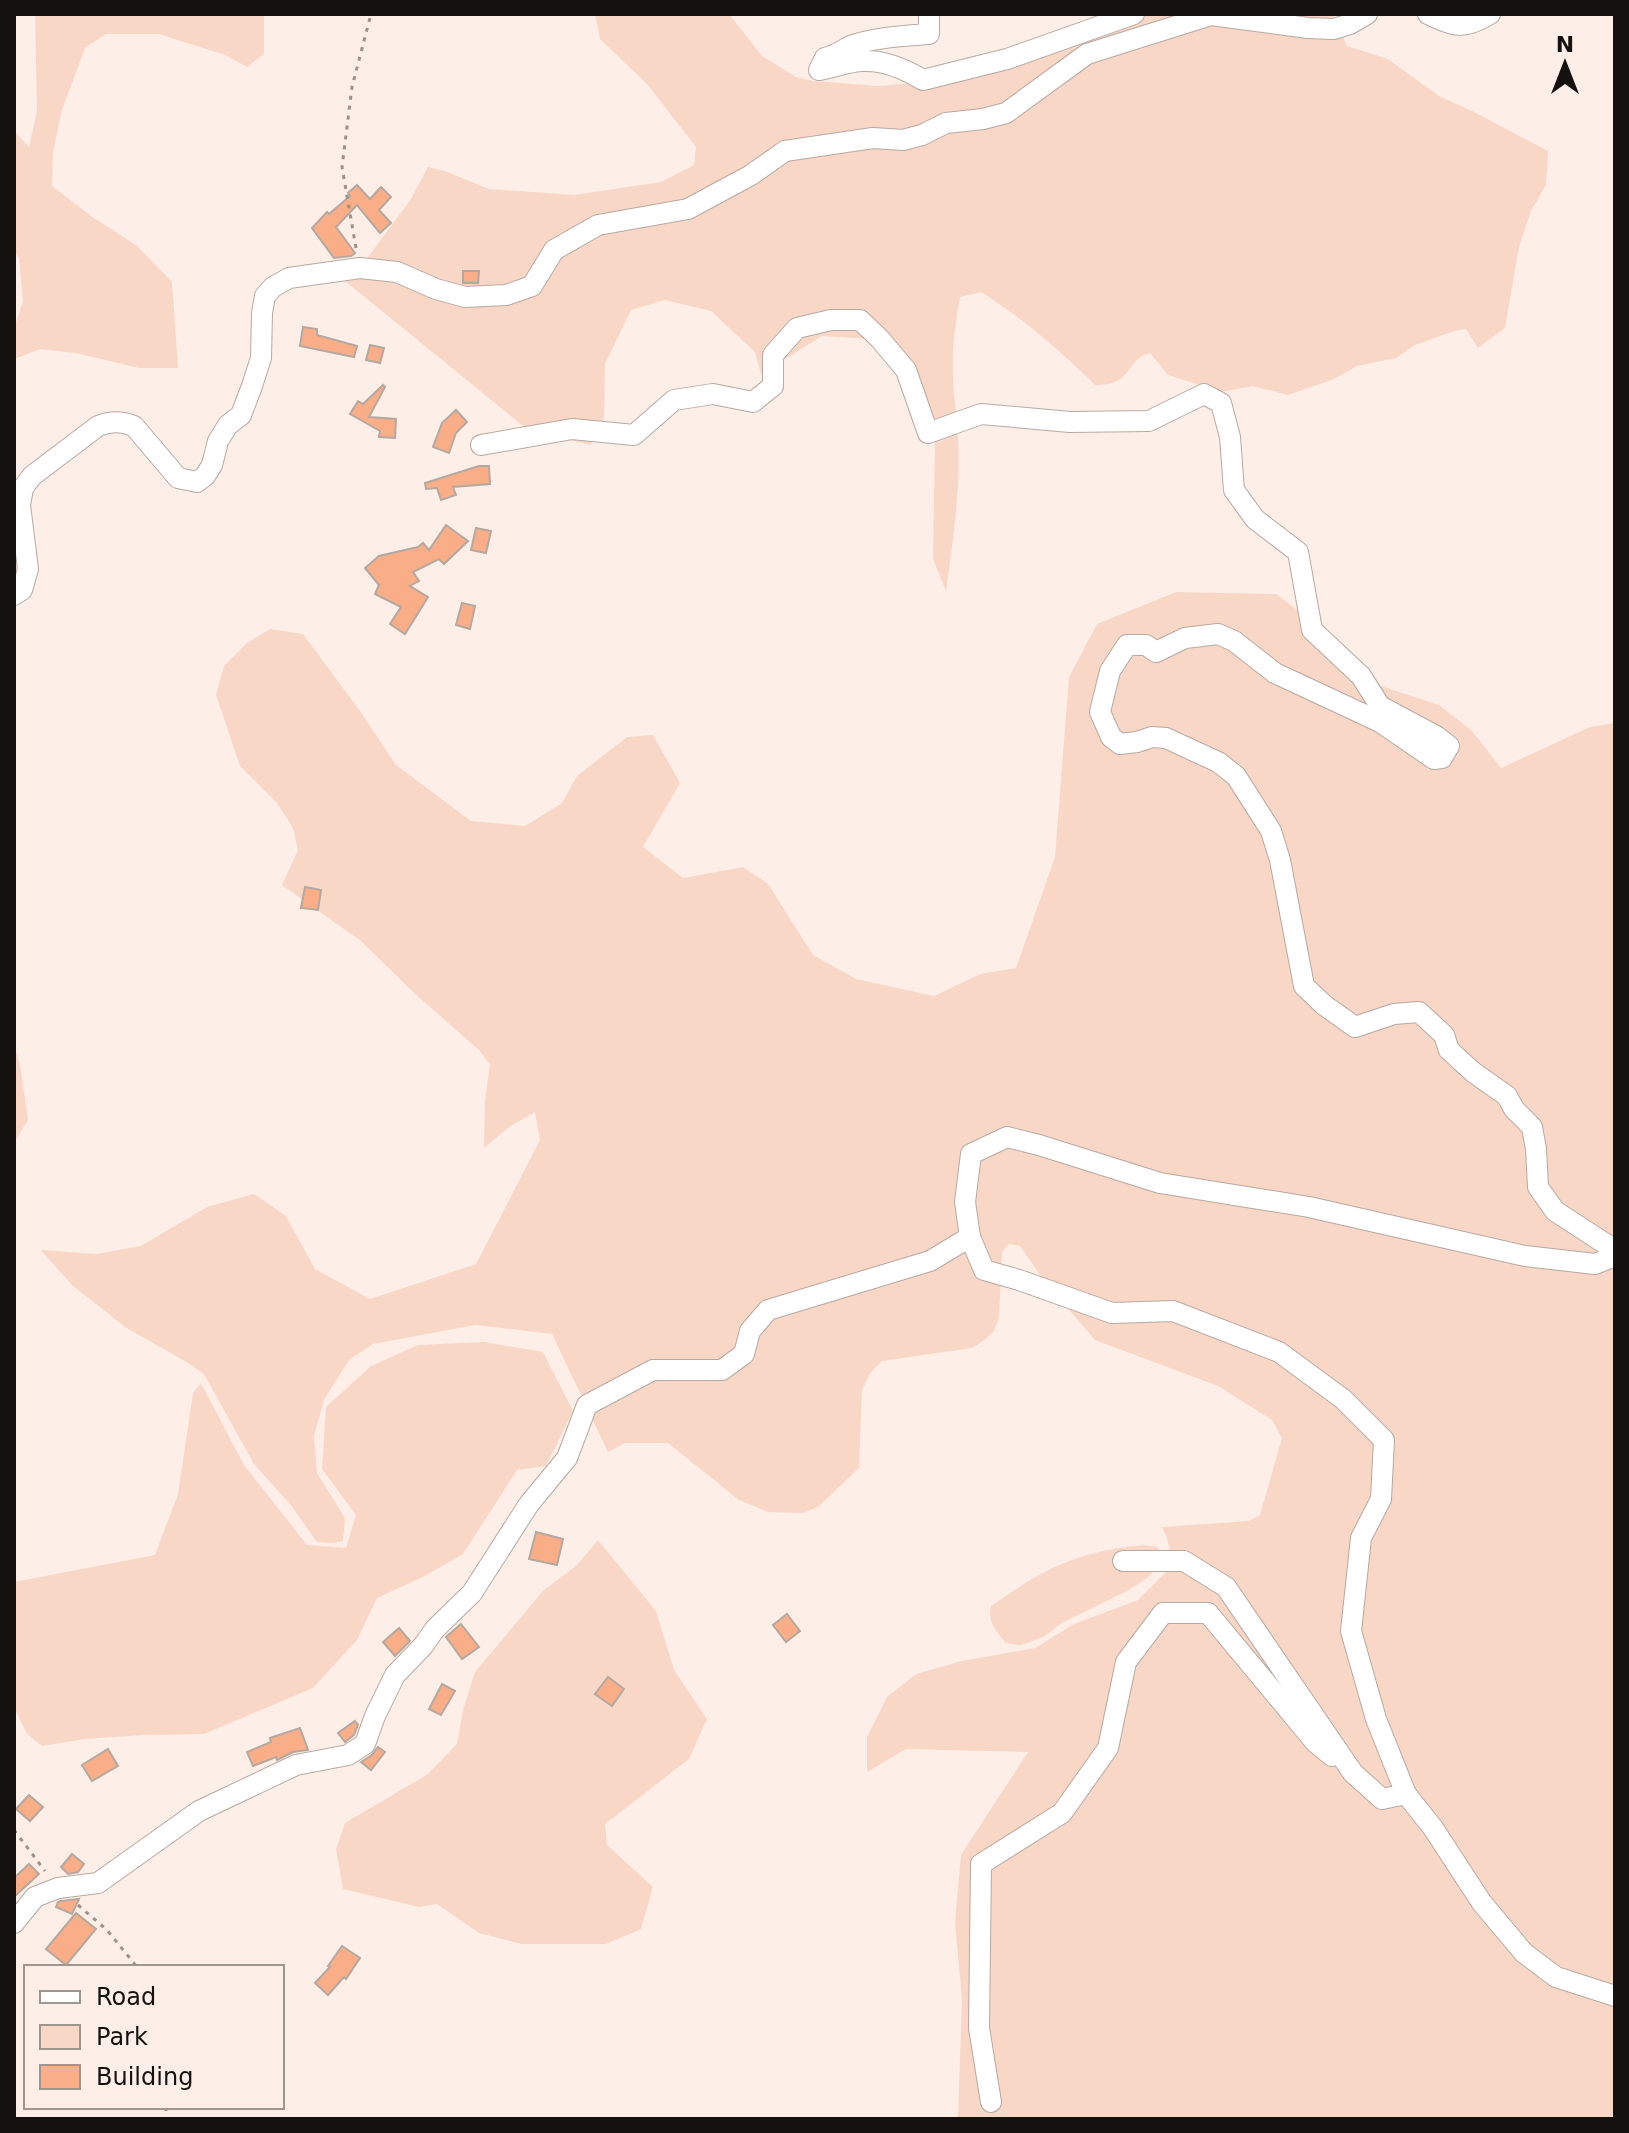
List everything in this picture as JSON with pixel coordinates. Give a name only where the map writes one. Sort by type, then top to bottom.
[{"type":"street","points":[[929,14],[929,34],[891,37],[850,46],[838,55],[825,58],[819,70],[861,60],[906,70],[923,80],[1007,59],[1134,14]]},
{"type":"street","points":[[14,595],[22,590],[28,569],[20,505],[23,488],[32,476],[98,426],[110,421],[134,426],[178,478],[197,482],[205,476],[212,465],[218,441],[228,425],[241,415],[252,386],[261,358],[265,296],[289,278],[360,268],[397,272],[436,289],[465,297],[506,295],[532,286],[554,250],[598,225],[688,209],[751,175],[785,151],[873,138],[903,140],[946,123],[1006,113],[1087,54],[1209,15],[1334,29],[1367,14]]},
{"type":"street","points":[[1428,14],[1462,27],[1490,14]]},
{"type":"street","points":[[481,445],[572,429],[634,435],[674,400],[713,394],[753,402],[773,386],[773,355],[797,328],[831,320],[860,320],[879,338],[906,370],[928,433],[981,414],[1070,422],[1149,421],[1204,394],[1221,403],[1230,437],[1234,490],[1255,519],[1298,552],[1312,630],[1361,676],[1380,706],[1449,746],[1442,758],[1434,759],[1380,722],[1275,673],[1234,641],[1218,634],[1185,638],[1156,652],[1146,645],[1127,645],[1110,671],[1100,712],[1111,737],[1120,744],[1152,737],[1166,738],[1218,762],[1236,776],[1271,831],[1280,860],[1304,986],[1355,1027],[1394,1014],[1419,1012],[1444,1035],[1449,1050],[1507,1096],[1514,1109],[1532,1127],[1538,1187],[1555,1211],[1615,1253],[1595,1264],[1525,1256],[1309,1207],[1160,1183],[1007,1137],[971,1154],[965,1202],[970,1237],[984,1270],[1112,1313],[1173,1311],[1279,1352],[1343,1399],[1384,1440],[1381,1499],[1361,1538],[1351,1631],[1376,1719],[1406,1794],[1433,1828],[1482,1903],[1524,1953],[1556,1977],[1615,1996]]},
{"type":"street","points":[[14,1923],[35,1897],[58,1888],[98,1883],[199,1811],[296,1765],[348,1755],[365,1744],[395,1675],[472,1593],[529,1504],[567,1458],[587,1405],[653,1370],[722,1370],[744,1354],[750,1331],[768,1310],[930,1261],[970,1237]]},
{"type":"street","points":[[1123,1561],[1184,1561],[1226,1587],[1353,1773]]},
{"type":"street","points":[[991,2102],[979,2028],[981,1864],[1062,1813],[1108,1748],[1126,1662],[1163,1613],[1208,1613],[1316,1743],[1382,1799],[1406,1794]]},
{"type":"path","points":[[360,268],[342,167],[352,87],[371,14]]},
{"type":"green space","points":[[35,14],[264,14],[264,54],[247,67],[225,55],[159,34],[106,34],[85,48],[62,110],[53,152],[52,186],[137,246],[172,282],[178,368],[139,368],[76,353],[40,349],[14,359],[14,328],[23,301],[19,258],[14,252],[14,131],[29,147],[37,111]]},
{"type":"green space","points":[[595,14],[729,14],[762,56],[796,77],[878,86],[950,80],[1127,14],[1332,14],[1347,46],[1388,59],[1439,96],[1548,151],[1546,185],[1531,211],[1519,247],[1505,328],[1478,348],[1466,329],[1454,331],[1415,345],[1396,358],[1357,366],[1334,379],[1288,395],[1253,386],[1221,392],[1168,375],[1150,353],[1135,362],[1117,381],[1095,385],[1041,336],[981,292],[960,297],[953,361],[958,476],[946,591],[933,559],[935,438],[931,410],[872,339],[822,336],[761,374],[755,352],[711,311],[665,300],[631,310],[605,364],[604,418],[591,445],[528,430],[345,281],[360,268],[411,199],[428,167],[489,189],[574,195],[661,182],[694,165],[696,147],[647,84],[600,39]]},
{"type":"green space","points":[[1176,592],[1276,594],[1336,639],[1372,683],[1439,705],[1472,731],[1501,768],[1590,727],[1615,723],[1615,2119],[955,2119],[958,2116],[962,1999],[955,1923],[961,1855],[1028,1752],[906,1749],[867,1772],[867,1737],[887,1697],[916,1674],[962,1661],[1035,1648],[1074,1624],[1138,1600],[1173,1565],[1162,1527],[1249,1521],[1260,1515],[1282,1438],[1272,1420],[1218,1386],[1095,1340],[1045,1282],[1020,1246],[1009,1244],[1002,1252],[999,1318],[994,1331],[986,1339],[972,1348],[882,1361],[871,1372],[862,1390],[859,1468],[818,1507],[803,1513],[768,1512],[739,1500],[668,1443],[625,1443],[608,1452],[552,1334],[475,1325],[373,1344],[349,1360],[324,1400],[314,1436],[317,1473],[345,1518],[343,1541],[334,1543],[317,1542],[290,1504],[254,1464],[204,1374],[125,1327],[72,1285],[41,1250],[96,1254],[141,1246],[207,1207],[254,1194],[286,1216],[315,1269],[370,1299],[476,1264],[540,1140],[535,1112],[509,1127],[484,1148],[485,1100],[490,1065],[480,1051],[361,941],[282,885],[298,850],[293,828],[277,803],[240,766],[216,695],[224,666],[247,643],[270,629],[303,634],[396,765],[471,821],[525,826],[562,803],[577,776],[627,737],[653,735],[680,783],[643,847],[683,878],[743,867],[768,884],[813,955],[856,979],[934,996],[980,974],[1016,968],[1055,857],[1069,677],[1097,624]]},
{"type":"green space","points":[[14,1045],[20,1064],[28,1120],[14,1143]]},
{"type":"green space","points":[[484,1342],[543,1352],[573,1411],[546,1466],[517,1470],[463,1554],[377,1598],[357,1640],[313,1688],[204,1734],[85,1739],[42,1746],[27,1734],[14,1707],[14,1582],[155,1555],[178,1494],[193,1393],[201,1383],[244,1465],[307,1545],[346,1548],[356,1515],[322,1469],[326,1407],[371,1366],[418,1345]]},
{"type":"green space","points":[[598,1540],[656,1611],[674,1670],[707,1719],[689,1759],[605,1824],[607,1845],[653,1887],[641,1929],[606,1944],[522,1944],[479,1933],[437,1904],[419,1907],[343,1889],[336,1849],[345,1823],[428,1774],[457,1744],[463,1710],[475,1672],[543,1591],[577,1565]]},
{"type":"green space","points":[[1143,1545],[1157,1547],[1163,1553],[1161,1564],[1147,1578],[1062,1623],[1043,1637],[1020,1645],[1006,1643],[993,1626],[991,1606],[1039,1575],[1090,1554]]},
{"type":"building","points":[[357,185],[370,199],[381,187],[391,197],[379,210],[391,223],[380,233],[357,205],[336,227],[355,253],[334,258],[312,228],[327,212],[329,214],[350,196],[348,193]]},
{"type":"building","points":[[463,271],[479,271],[478,283],[463,283]]},
{"type":"building","points":[[303,327],[317,329],[317,335],[357,346],[354,357],[300,346]]},
{"type":"building","points":[[370,345],[384,348],[380,363],[366,360]]},
{"type":"building","points":[[383,385],[385,387],[369,417],[396,419],[395,438],[379,437],[380,431],[350,414],[358,401],[363,404]]},
{"type":"building","points":[[456,410],[467,422],[456,433],[449,453],[433,447],[442,423]]},
{"type":"building","points":[[479,466],[489,466],[490,484],[453,487],[456,495],[441,500],[437,488],[426,489],[425,483]]},
{"type":"building","points":[[446,525],[468,541],[444,564],[439,559],[413,572],[419,581],[410,586],[428,597],[405,634],[390,624],[401,607],[375,594],[379,585],[365,568],[379,556],[418,547],[423,543],[429,550]]},
{"type":"building","points":[[476,528],[491,531],[486,553],[471,550]]},
{"type":"building","points":[[462,603],[475,606],[470,629],[456,625]]},
{"type":"building","points":[[305,887],[321,890],[318,910],[301,908]]},
{"type":"building","points":[[536,1532],[563,1539],[557,1565],[529,1559]]},
{"type":"building","points":[[787,1614],[800,1631],[786,1642],[773,1625]]},
{"type":"building","points":[[461,1624],[479,1647],[462,1659],[446,1637]]},
{"type":"building","points":[[399,1628],[410,1641],[395,1656],[383,1642]]},
{"type":"building","points":[[608,1677],[624,1689],[612,1706],[595,1694]]},
{"type":"building","points":[[442,1684],[455,1691],[441,1715],[429,1709]]},
{"type":"building","points":[[355,1721],[358,1725],[354,1735],[345,1742],[338,1733]]},
{"type":"building","points":[[300,1728],[308,1750],[253,1766],[247,1752],[271,1742],[270,1738]]},
{"type":"building","points":[[378,1747],[385,1752],[371,1770],[361,1762]]},
{"type":"building","points":[[108,1749],[118,1766],[92,1781],[82,1765]]},
{"type":"building","points":[[29,1795],[43,1807],[30,1821],[16,1809]]},
{"type":"building","points":[[72,1854],[84,1864],[78,1872],[68,1874],[61,1867]]},
{"type":"building","points":[[29,1864],[39,1874],[14,1897],[14,1878]]},
{"type":"building","points":[[79,1899],[72,1914],[56,1907],[58,1902]]},
{"type":"building","points":[[76,1913],[96,1929],[66,1965],[46,1949]]},
{"type":"building","points":[[342,1946],[360,1958],[346,1979],[344,1977],[328,1995],[315,1983],[330,1967]]}]
